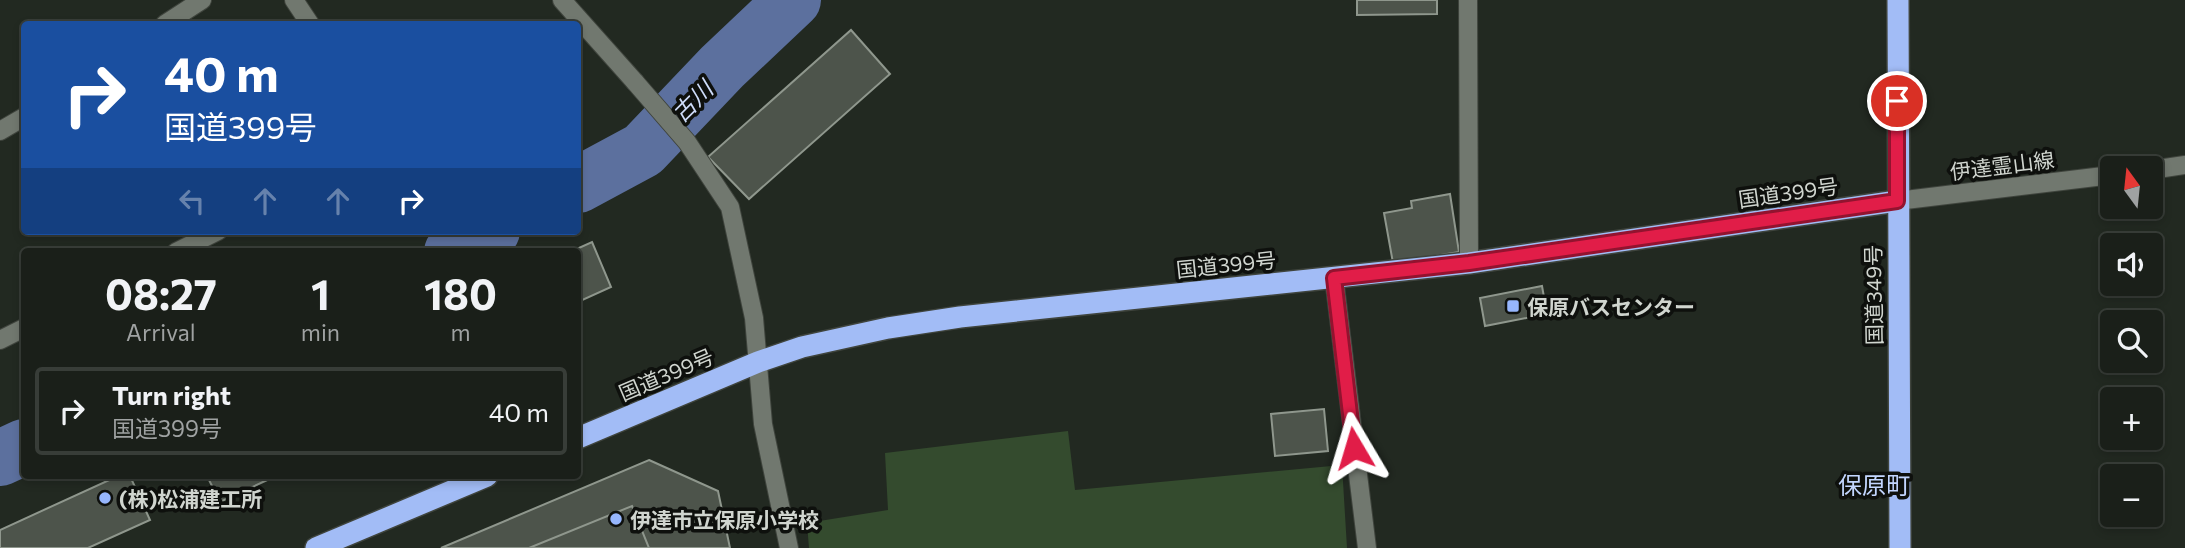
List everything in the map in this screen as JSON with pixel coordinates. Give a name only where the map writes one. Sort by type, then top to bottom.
[{"type":"highway","name":"国道349号","points":[[1898,0],[1900,548]]},
{"type":"highway","name":"国道399号","points":[[581,437],[758,362],[802,347],[912,324],[1469,263],[1897,201]]},
{"type":"highway","points":[[316,548],[480,479]]},
{"type":"street","points":[[170,21],[202,0]]},
{"type":"street","points":[[294,0],[308,21]]},
{"type":"street","points":[[562,0],[581,21]]},
{"type":"street","points":[[1468,0],[1469,263]]},
{"type":"street","points":[[581,21],[687,142],[730,208],[754,317],[762,424],[789,548]]},
{"type":"street","points":[[0,131],[21,119]]},
{"type":"street","points":[[2163,168],[2185,165]]},
{"type":"street","name":"伊達霊山線","points":[[1897,201],[2100,176]]},
{"type":"street","points":[[184,248],[210,235]]},
{"type":"street","points":[[1334,278],[1367,548]]},
{"type":"street","points":[[0,340],[21,330]]},
{"type":"green space","points":[[1068,431],[1075,490],[1342,465],[1347,548],[809,548],[807,523],[888,510],[885,453]]},
{"type":"building","points":[[1357,0],[1437,0],[1437,14],[1357,15]]},
{"type":"building","points":[[851,30],[890,74],[749,199],[708,157]]},
{"type":"building","points":[[1450,194],[1459,252],[1393,263],[1384,213],[1412,208],[1411,201]]},
{"type":"building","points":[[592,242],[611,287],[581,301],[581,248],[579,248]]},
{"type":"building","name":"保原バスセンター","points":[[1542,286],[1547,314],[1485,326],[1480,298]]},
{"type":"building","points":[[1324,409],[1328,451],[1275,456],[1271,414]]},
{"type":"building","name":"伊達市立保原小学校","points":[[649,460],[718,491],[730,548],[441,548]]},
{"type":"building","name":"(株)松浦建工所","points":[[111,479],[131,479],[150,520],[88,548],[0,548],[0,530]]},
{"type":"building","points":[[208,479],[270,479],[220,502]]},
{"type":"building","name":"伊達市立保原小学校","points":[[632,506],[649,548],[529,548]]},
{"type":"waterway","name":"古川","points":[[581,183],[643,150],[722,67],[793,0]]},
{"type":"waterway","name":"古川","points":[[460,248],[484,235]]},
{"type":"waterway","name":"古川","points":[[0,458],[21,448]]},
{"type":"place","name":"保原バスセンター","points":[[1513,306]]},
{"type":"place","name":"(株)松浦建工所","points":[[105,498]]},
{"type":"place","name":"伊達市立保原小学校","points":[[616,519]]},
{"type":"district","name":"保原町","points":[[1874,484]]},
{"type":"route","points":[[1354,448],[1334,278],[1469,263],[1897,201],[1897,101]]}]
